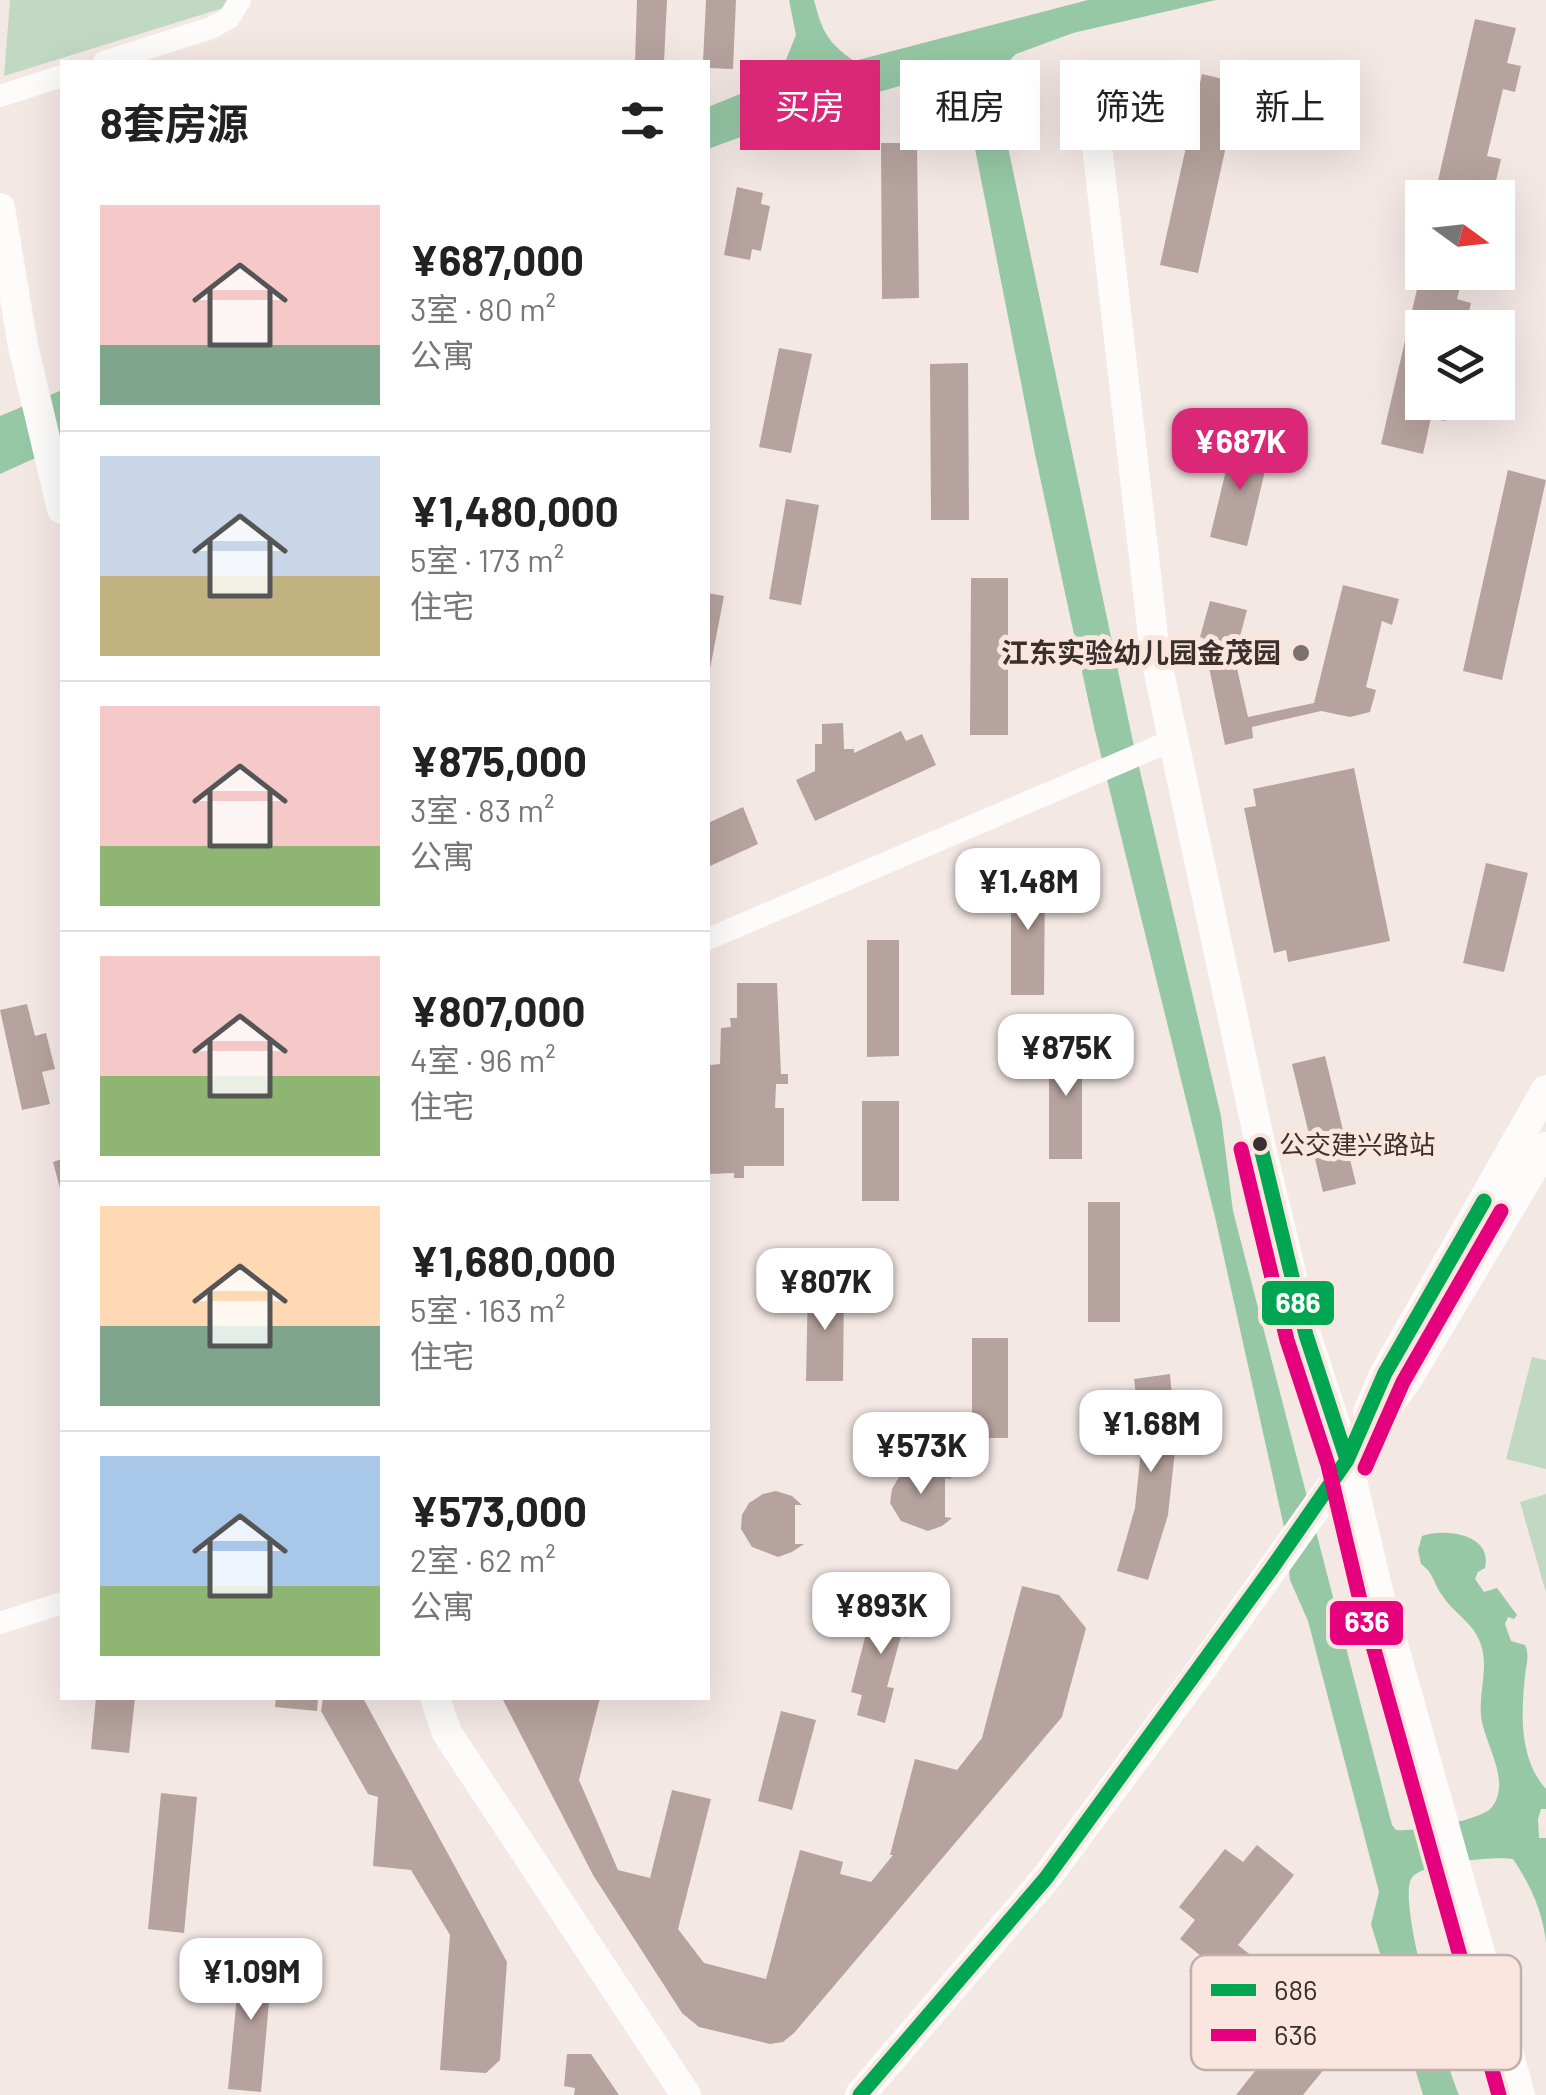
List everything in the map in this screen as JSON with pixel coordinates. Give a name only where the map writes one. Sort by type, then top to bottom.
[{"type":"street","points":[[110,60],[211,28],[229,18],[240,0]]},
{"type":"street","points":[[0,96],[60,77]]},
{"type":"street","points":[[1097,150],[1167,742],[1340,1470],[1378,1590],[1481,1955]]},
{"type":"street","points":[[0,208],[23,346],[60,501]]},
{"type":"street","points":[[710,939],[1167,742]]},
{"type":"street","points":[[1340,1470],[1385,1373],[1546,1090]]},
{"type":"street","points":[[860,2095],[1046,1878],[1272,1568],[1408,1378],[1546,1147]]},
{"type":"street","points":[[0,1623],[60,1605]]},
{"type":"street","points":[[436,1700],[447,1733],[686,2095]]},
{"type":"street","points":[[1513,2070],[1520,2095]]},
{"type":"shaded area","points":[[10,0],[237,0],[236,4],[4,76]]},
{"type":"shaded area","points":[[789,0],[814,0],[827,35],[853,60],[786,60],[796,35]]},
{"type":"shaded area","points":[[1088,0],[1216,0],[1073,33],[1016,54],[1010,60],[900,60],[900,86],[880,92],[880,60],[858,60]]},
{"type":"shaded area","points":[[740,94],[740,137],[710,148],[710,106]]},
{"type":"shaded area","points":[[975,150],[1009,150],[1132,737],[1221,1116],[1233,1211],[1392,1825],[1396,1830],[1405,1830],[1462,1821],[1485,1812],[1497,1798],[1499,1778],[1481,1715],[1484,1663],[1480,1642],[1439,1591],[1421,1564],[1418,1550],[1422,1536],[1465,1536],[1482,1548],[1486,1557],[1485,1568],[1475,1579],[1484,1592],[1497,1588],[1517,1615],[1514,1619],[1508,1617],[1505,1624],[1511,1641],[1525,1645],[1526,1649],[1526,1750],[1546,1789],[1546,1809],[1541,1809],[1538,1819],[1539,1838],[1546,1838],[1546,1943],[1535,1899],[1513,1859],[1475,1860],[1428,1869],[1411,1879],[1411,1920],[1418,1955],[1380,1955],[1371,1924],[1379,1892],[1308,1621],[1290,1580],[1286,1536],[1215,1217],[1094,727]]},
{"type":"shaded area","points":[[60,391],[60,447],[0,474],[0,416]]},
{"type":"shaded area","points":[[1532,1357],[1546,1360],[1546,1469],[1506,1459]]},
{"type":"shaded area","points":[[1546,1494],[1546,1593],[1520,1502]]},
{"type":"shaded area","points":[[1415,2070],[1450,2070],[1459,2095],[1423,2095]]},
{"type":"building","points":[[637,0],[667,0],[664,60],[635,60]]},
{"type":"building","points":[[706,0],[736,0],[733,69],[710,68],[710,60],[703,60]]},
{"type":"building","points":[[1475,19],[1516,28],[1507,63],[1521,66],[1515,92],[1503,89],[1487,156],[1501,159],[1496,180],[1438,180]]},
{"type":"building","points":[[1202,74],[1220,78],[1220,150],[1225,150],[1198,273],[1160,265],[1185,150],[1200,150]]},
{"type":"building","points":[[881,143],[900,143],[900,150],[917,150],[919,298],[882,299]]},
{"type":"building","points":[[737,187],[763,193],[761,204],[770,206],[761,251],[752,249],[750,260],[724,255]]},
{"type":"building","points":[[1417,290],[1459,290],[1457,299],[1471,303],[1469,310],[1412,310]]},
{"type":"building","points":[[1405,341],[1405,420],[1431,420],[1423,454],[1381,444]]},
{"type":"building","points":[[779,348],[812,354],[791,453],[759,447]]},
{"type":"building","points":[[968,363],[969,520],[931,520],[930,364]]},
{"type":"building","points":[[1233,441],[1270,450],[1247,546],[1210,537]]},
{"type":"building","points":[[1508,470],[1546,480],[1502,680],[1463,671]]},
{"type":"building","points":[[786,499],[819,505],[801,605],[769,599]]},
{"type":"building","points":[[971,578],[1008,578],[1008,735],[970,735]]},
{"type":"building","points":[[1343,585],[1399,599],[1392,625],[1382,621],[1366,687],[1376,690],[1370,712],[1350,717],[1321,711],[1252,727],[1253,738],[1225,745],[1200,637],[1210,601],[1247,610],[1238,644],[1231,642],[1248,717],[1314,703]]},
{"type":"building","points":[[710,593],[724,596],[710,669]]},
{"type":"building","points":[[843,723],[844,749],[854,749],[854,753],[901,731],[906,741],[922,734],[936,765],[815,821],[796,780],[815,771],[815,744],[822,744],[822,724]]},
{"type":"building","points":[[1354,768],[1390,941],[1288,962],[1286,950],[1274,953],[1244,808],[1256,806],[1253,789]]},
{"type":"building","points":[[743,807],[758,844],[710,866],[710,822]]},
{"type":"building","points":[[1486,863],[1528,873],[1504,972],[1463,963]]},
{"type":"building","points":[[1011,872],[1045,872],[1044,995],[1011,995]]},
{"type":"building","points":[[867,940],[899,940],[899,1056],[867,1057]]},
{"type":"building","points":[[737,983],[777,983],[781,1074],[788,1074],[788,1084],[776,1084],[775,1108],[784,1108],[784,1166],[744,1166],[744,1178],[734,1178],[734,1173],[710,1174],[710,1065],[720,1064],[721,1028],[731,1027],[730,1018],[737,1018]]},
{"type":"building","points":[[27,1004],[35,1036],[46,1033],[55,1069],[42,1072],[50,1104],[22,1110],[0,1010]]},
{"type":"building","points":[[1049,1039],[1082,1039],[1082,1159],[1049,1159]]},
{"type":"building","points":[[1325,1056],[1356,1184],[1323,1192],[1292,1064]]},
{"type":"building","points":[[862,1101],[899,1101],[899,1201],[862,1201]]},
{"type":"building","points":[[60,1160],[60,1188],[53,1162]]},
{"type":"building","points":[[1088,1202],[1120,1202],[1120,1322],[1088,1322]]},
{"type":"building","points":[[808,1284],[844,1285],[843,1381],[806,1381]]},
{"type":"building","points":[[972,1338],[1008,1338],[1008,1438],[972,1438]]},
{"type":"building","points":[[1170,1374],[1176,1441],[1168,1515],[1148,1580],[1117,1571],[1135,1508],[1142,1441],[1134,1379]]},
{"type":"building","points":[[925,1464],[942,1469],[952,1479],[945,1478],[945,1517],[952,1518],[928,1531],[901,1521],[890,1503],[899,1477],[912,1467]]},
{"type":"building","points":[[776,1491],[792,1496],[802,1505],[795,1505],[795,1544],[804,1544],[778,1557],[752,1547],[741,1529],[742,1515],[749,1503]]},
{"type":"building","points":[[1022,1586],[1059,1595],[1086,1628],[1062,1717],[794,2033],[783,2042],[770,2044],[699,2027],[682,2013],[593,1875],[503,1700],[599,1700],[579,1780],[618,1870],[650,1878],[672,1790],[711,1799],[678,1929],[704,1963],[766,1979],[800,1850],[843,1862],[840,1874],[871,1882],[893,1855],[915,1759],[957,1770],[982,1738]]},
{"type":"building","points":[[888,1595],[916,1602],[907,1638],[901,1636],[887,1687],[894,1688],[885,1723],[857,1715],[862,1695],[851,1692],[871,1614],[882,1617]]},
{"type":"building","points":[[96,1700],[135,1700],[129,1753],[91,1749]]},
{"type":"building","points":[[276,1700],[318,1700],[317,1711],[275,1707]]},
{"type":"building","points":[[323,1700],[364,1700],[507,1962],[500,2060],[486,2073],[440,2070],[450,1935],[411,1870],[373,1866],[378,1797],[368,1794],[321,1711]]},
{"type":"building","points":[[781,1711],[816,1720],[792,1810],[758,1801]]},
{"type":"building","points":[[161,1793],[197,1797],[184,1933],[148,1929]]},
{"type":"building","points":[[1257,1845],[1294,1875],[1238,1945],[1250,1955],[1200,1955],[1180,1939],[1195,1920],[1179,1907],[1225,1849],[1243,1862]]},
{"type":"building","points":[[241,1954],[273,1957],[261,2092],[228,2089]]},
{"type":"building","points":[[567,2054],[591,2054],[619,2095],[574,2095],[575,2088],[564,2086]]},
{"type":"building","points":[[1256,2070],[1323,2070],[1303,2095],[1236,2095]]},
{"type":"transit line","name":"686","points":[[1260,1144],[1306,1335],[1347,1460]]},
{"type":"transit line","name":"636","points":[[1241,1149],[1287,1340],[1328,1465],[1359,1596],[1460,1955]]},
{"type":"transit line","name":"686","points":[[860,2095],[1046,1878],[1272,1568],[1347,1460],[1385,1373],[1484,1201]]},
{"type":"transit line","name":"636","points":[[1365,1468],[1403,1382],[1501,1211]]},
{"type":"transit line","name":"636","points":[[1492,2070],[1499,2095]]},
{"type":"place","name":"江东实验幼儿园金茂园","points":[[1301,653]]},
{"type":"place","name":"公交建兴路站","points":[[1260,1144]]}]
